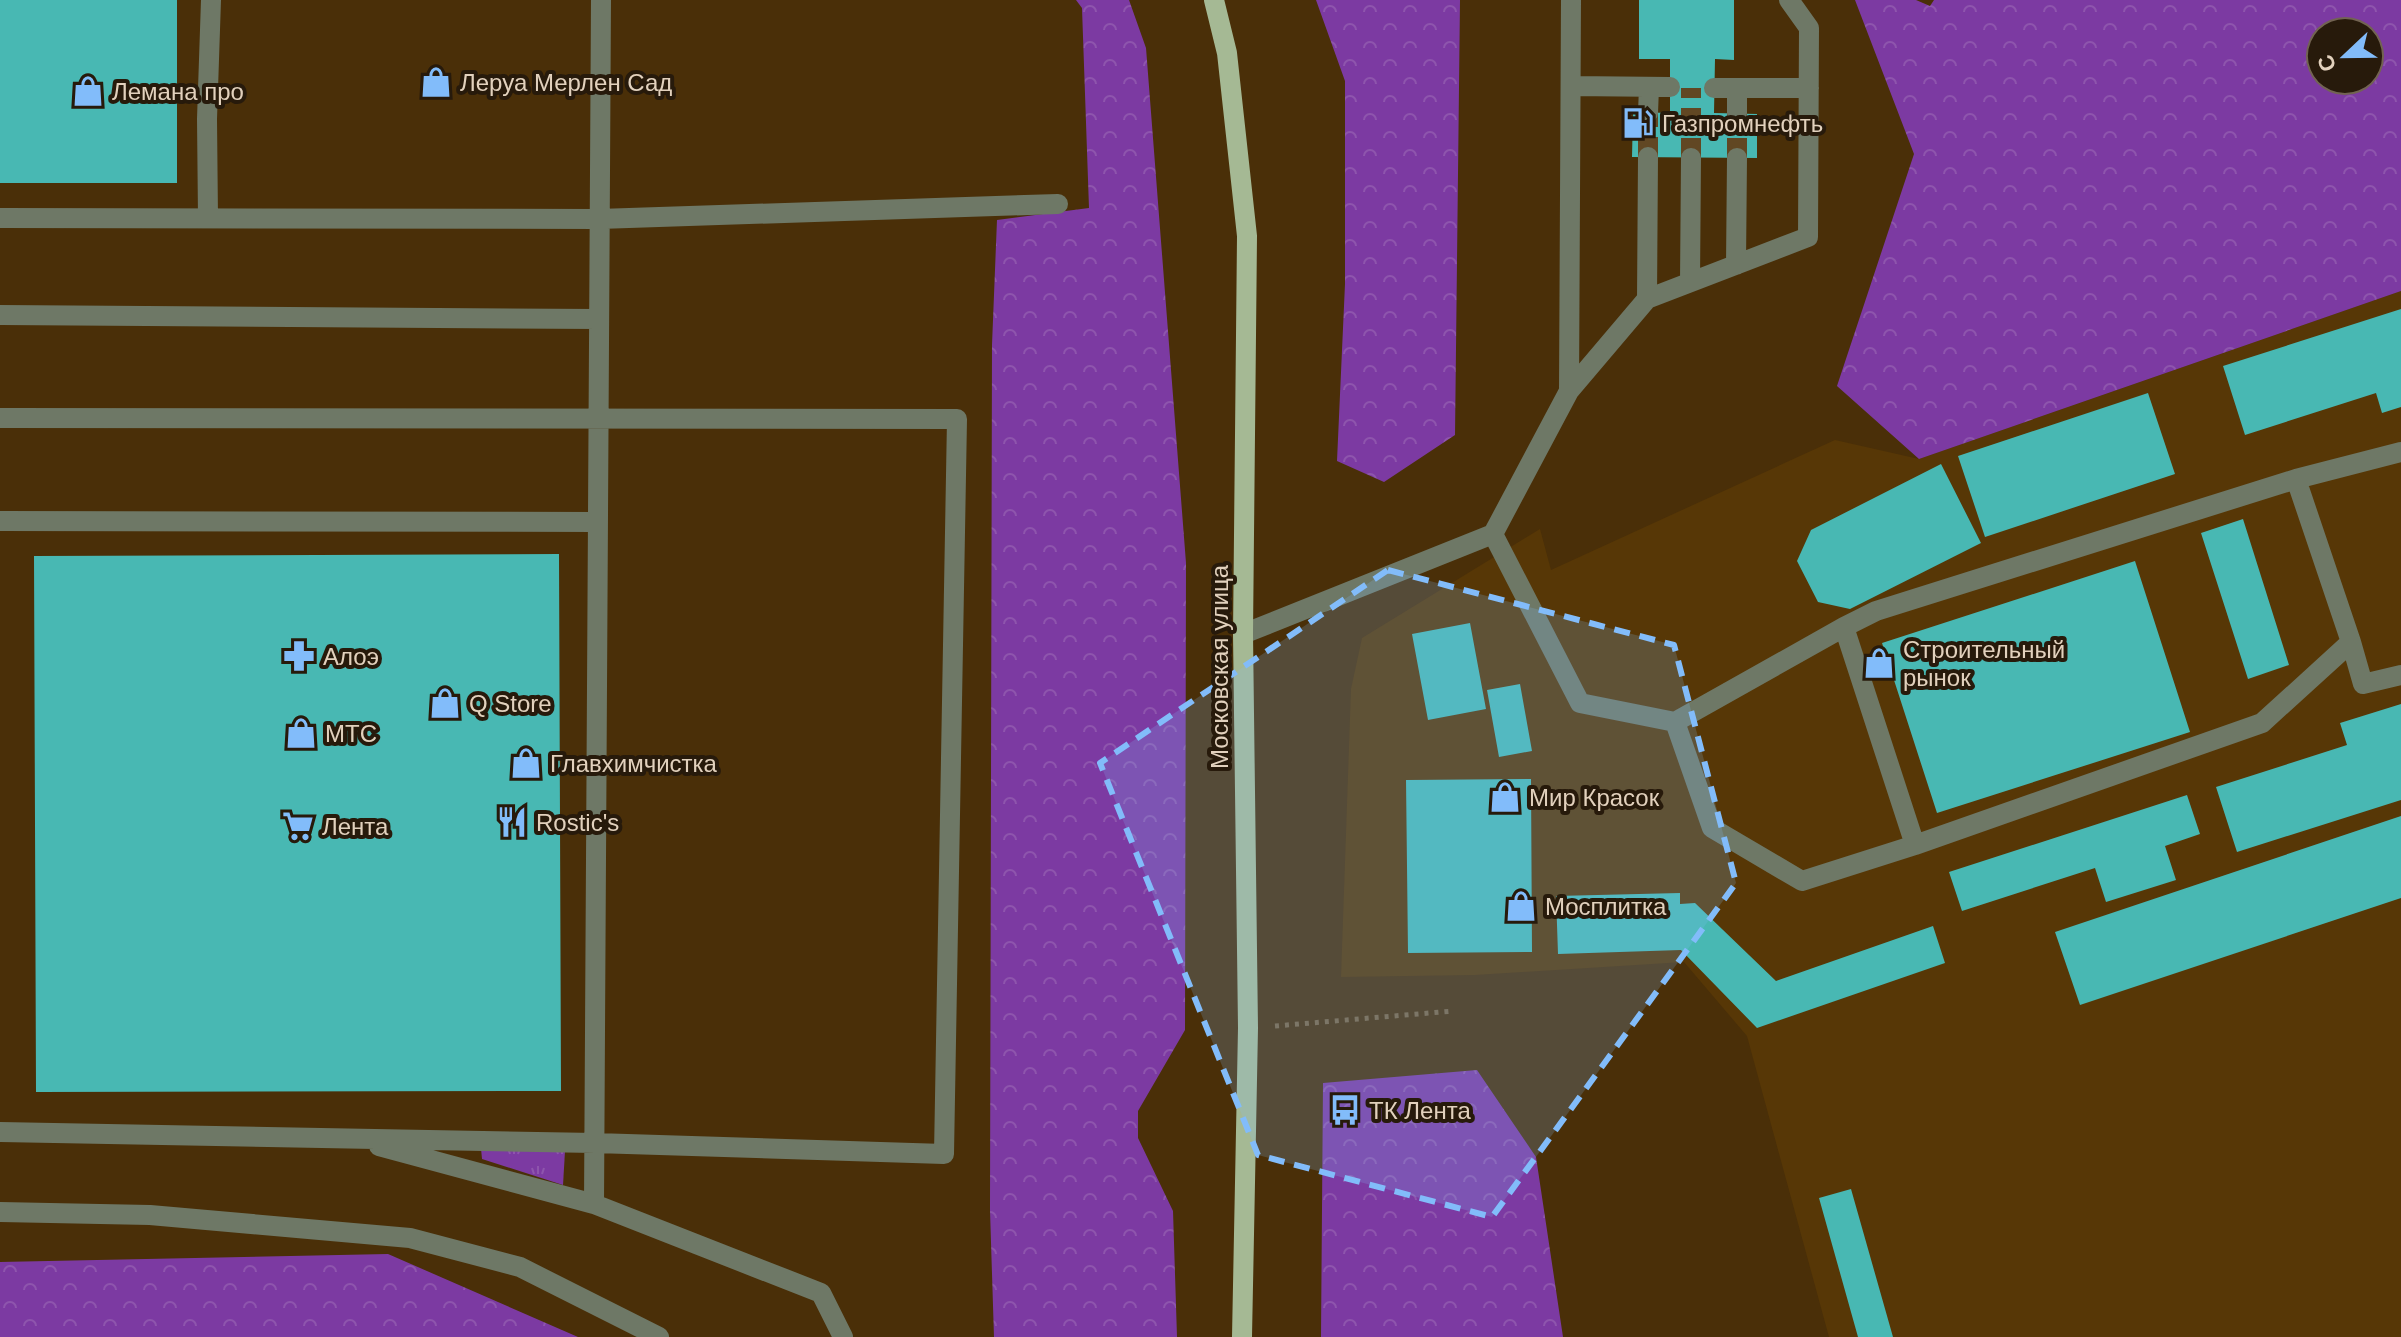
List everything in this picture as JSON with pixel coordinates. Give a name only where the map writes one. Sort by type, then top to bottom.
[{"type":"main road","name":"Московская улица","points":[[1214,0],[1227,53],[1247,236],[1243,634],[1248,1028],[1242,1337]]},
{"type":"street","points":[[208,218],[211,0]]},
{"type":"street","points":[[594,1204],[601,0]]},
{"type":"street","points":[[1569,391],[1571,0]]},
{"type":"street","points":[[1243,634],[1493,534],[1569,391],[1647,299],[1808,237],[1809,28],[1789,0]]},
{"type":"street","points":[[1571,86],[1670,87]]},
{"type":"street","points":[[1648,113],[1649,87]]},
{"type":"street","points":[[1714,88],[1809,88]]},
{"type":"street","points":[[1737,88],[1737,113]]},
{"type":"street","points":[[1647,299],[1648,157]]},
{"type":"street","points":[[1690,282],[1691,158]]},
{"type":"street","points":[[1736,265],[1737,158]]},
{"type":"street","points":[[0,218],[599,219],[1058,204]]},
{"type":"street","points":[[0,315],[598,319]]},
{"type":"street","points":[[0,418],[957,419],[944,1154],[595,1143],[0,1132]]},
{"type":"street","points":[[1493,534],[1580,703],[1675,722],[1876,611],[2296,479],[2401,452]]},
{"type":"street","points":[[2296,479],[2363,684],[2401,675]]},
{"type":"street","points":[[0,521],[597,522]]},
{"type":"street","points":[[1844,627],[1915,845]]},
{"type":"street","points":[[1675,722],[1712,828],[1802,881],[1915,845],[2262,723],[2351,642]]},
{"type":"street","points":[[346,1138],[594,1204],[821,1293],[843,1337]]},
{"type":"street","points":[[0,1212],[150,1215],[410,1238],[520,1267],[659,1337]]},
{"type":"path","points":[[1248,1028],[1453,1011]]},
{"type":"highlighted area","points":[[1388,570],[1674,645],[1736,883],[1492,1217],[1258,1155],[1100,763]]},
{"type":"shaded area","name":"Строительный рынок","points":[[2401,291],[2401,1337],[1829,1337],[1747,1036],[1684,962],[1475,975],[1341,977],[1351,689],[1362,638],[1540,529],[1551,570],[1835,440],[1919,459]]},
{"type":"green space","points":[[1076,0],[1129,0],[1146,48],[1186,563],[1185,1030],[1138,1111],[1138,1138],[1173,1211],[1177,1337],[994,1337],[990,1210],[992,345],[997,220],[1089,208],[1082,8]]},
{"type":"green space","points":[[1316,0],[1460,0],[1455,435],[1384,482],[1337,461],[1345,284],[1345,81]]},
{"type":"green space","points":[[1855,0],[1916,0],[1930,6],[1934,0],[2401,0],[2401,291],[1919,459],[1837,386],[1914,154]]},
{"type":"green space","points":[[1477,1070],[1536,1157],[1563,1337],[1321,1337],[1323,1083]]},
{"type":"green space","points":[[481,1148],[565,1151],[563,1185],[482,1159]]},
{"type":"green space","points":[[388,1254],[578,1337],[0,1337],[0,1262]]},
{"type":"building","name":"Лемана про","points":[[0,0],[177,0],[177,183],[0,183]]},
{"type":"building","points":[[1639,0],[1734,0],[1734,60],[1715,59],[1714,113],[1757,114],[1757,158],[1632,157],[1633,112],[1670,113],[1670,59],[1639,59]]},
{"type":"building","points":[[2401,309],[2401,407],[2382,413],[2376,393],[2245,435],[2223,366]]},
{"type":"building","points":[[2148,393],[2175,474],[1985,537],[1958,456]]},
{"type":"building","points":[[1941,464],[1981,543],[1850,609],[1818,602],[1797,561],[1811,530]]},
{"type":"building","points":[[2243,519],[2289,665],[2248,679],[2201,533]]},
{"type":"building","name":"Лента","points":[[559,554],[561,1091],[36,1092],[34,556]]},
{"type":"building","points":[[2135,561],[2190,732],[1937,813],[1882,643]]},
{"type":"building","points":[[1470,623],[1486,709],[1428,720],[1412,634]]},
{"type":"building","points":[[1520,684],[1532,751],[1499,757],[1487,690]]},
{"type":"building","points":[[2401,704],[2401,800],[2237,852],[2216,787],[2347,745],[2340,723]]},
{"type":"building","points":[[1531,779],[1532,952],[1408,953],[1406,780]]},
{"type":"building","points":[[2187,795],[2200,834],[2165,846],[2176,880],[2106,902],[2095,868],[1962,911],[1949,872]]},
{"type":"building","points":[[2401,816],[2401,898],[2080,1005],[2055,932]]},
{"type":"building","points":[[1680,893],[1680,904],[1695,903],[1776,981],[1933,926],[1945,963],[1757,1028],[1681,950],[1558,954],[1556,896]]},
{"type":"building","points":[[1851,1189],[1893,1337],[1858,1337],[1819,1198]]},
{"type":"tunnel","points":[[1691,88],[1691,158]]},
{"type":"tunnel","points":[[1648,113],[1648,157]]},
{"type":"tunnel","points":[[1737,113],[1737,158]]},
{"type":"place","name":"Леруа Мерлен Сад","points":[[436,82]]},
{"type":"place","name":"Лемана про","points":[[88,91]]},
{"type":"place","name":"Газпромнефть","points":[[1638,123]]},
{"type":"place","name":"Алоэ","points":[[299,656]]},
{"type":"place","name":"Строительный рынок","points":[[1879,663]]},
{"type":"place","name":"Q Store","points":[[445,703]]},
{"type":"place","name":"МТС","points":[[301,733]]},
{"type":"place","name":"Главхимчистка","points":[[526,763]]},
{"type":"place","name":"Мир Красок","points":[[1505,797]]},
{"type":"place","name":"Rostic's","points":[[512,822]]},
{"type":"place","name":"Лента","points":[[298,826]]},
{"type":"place","name":"Мосплитка","points":[[1521,906]]},
{"type":"place","name":"ТК Лента","points":[[1345,1110]]}]
